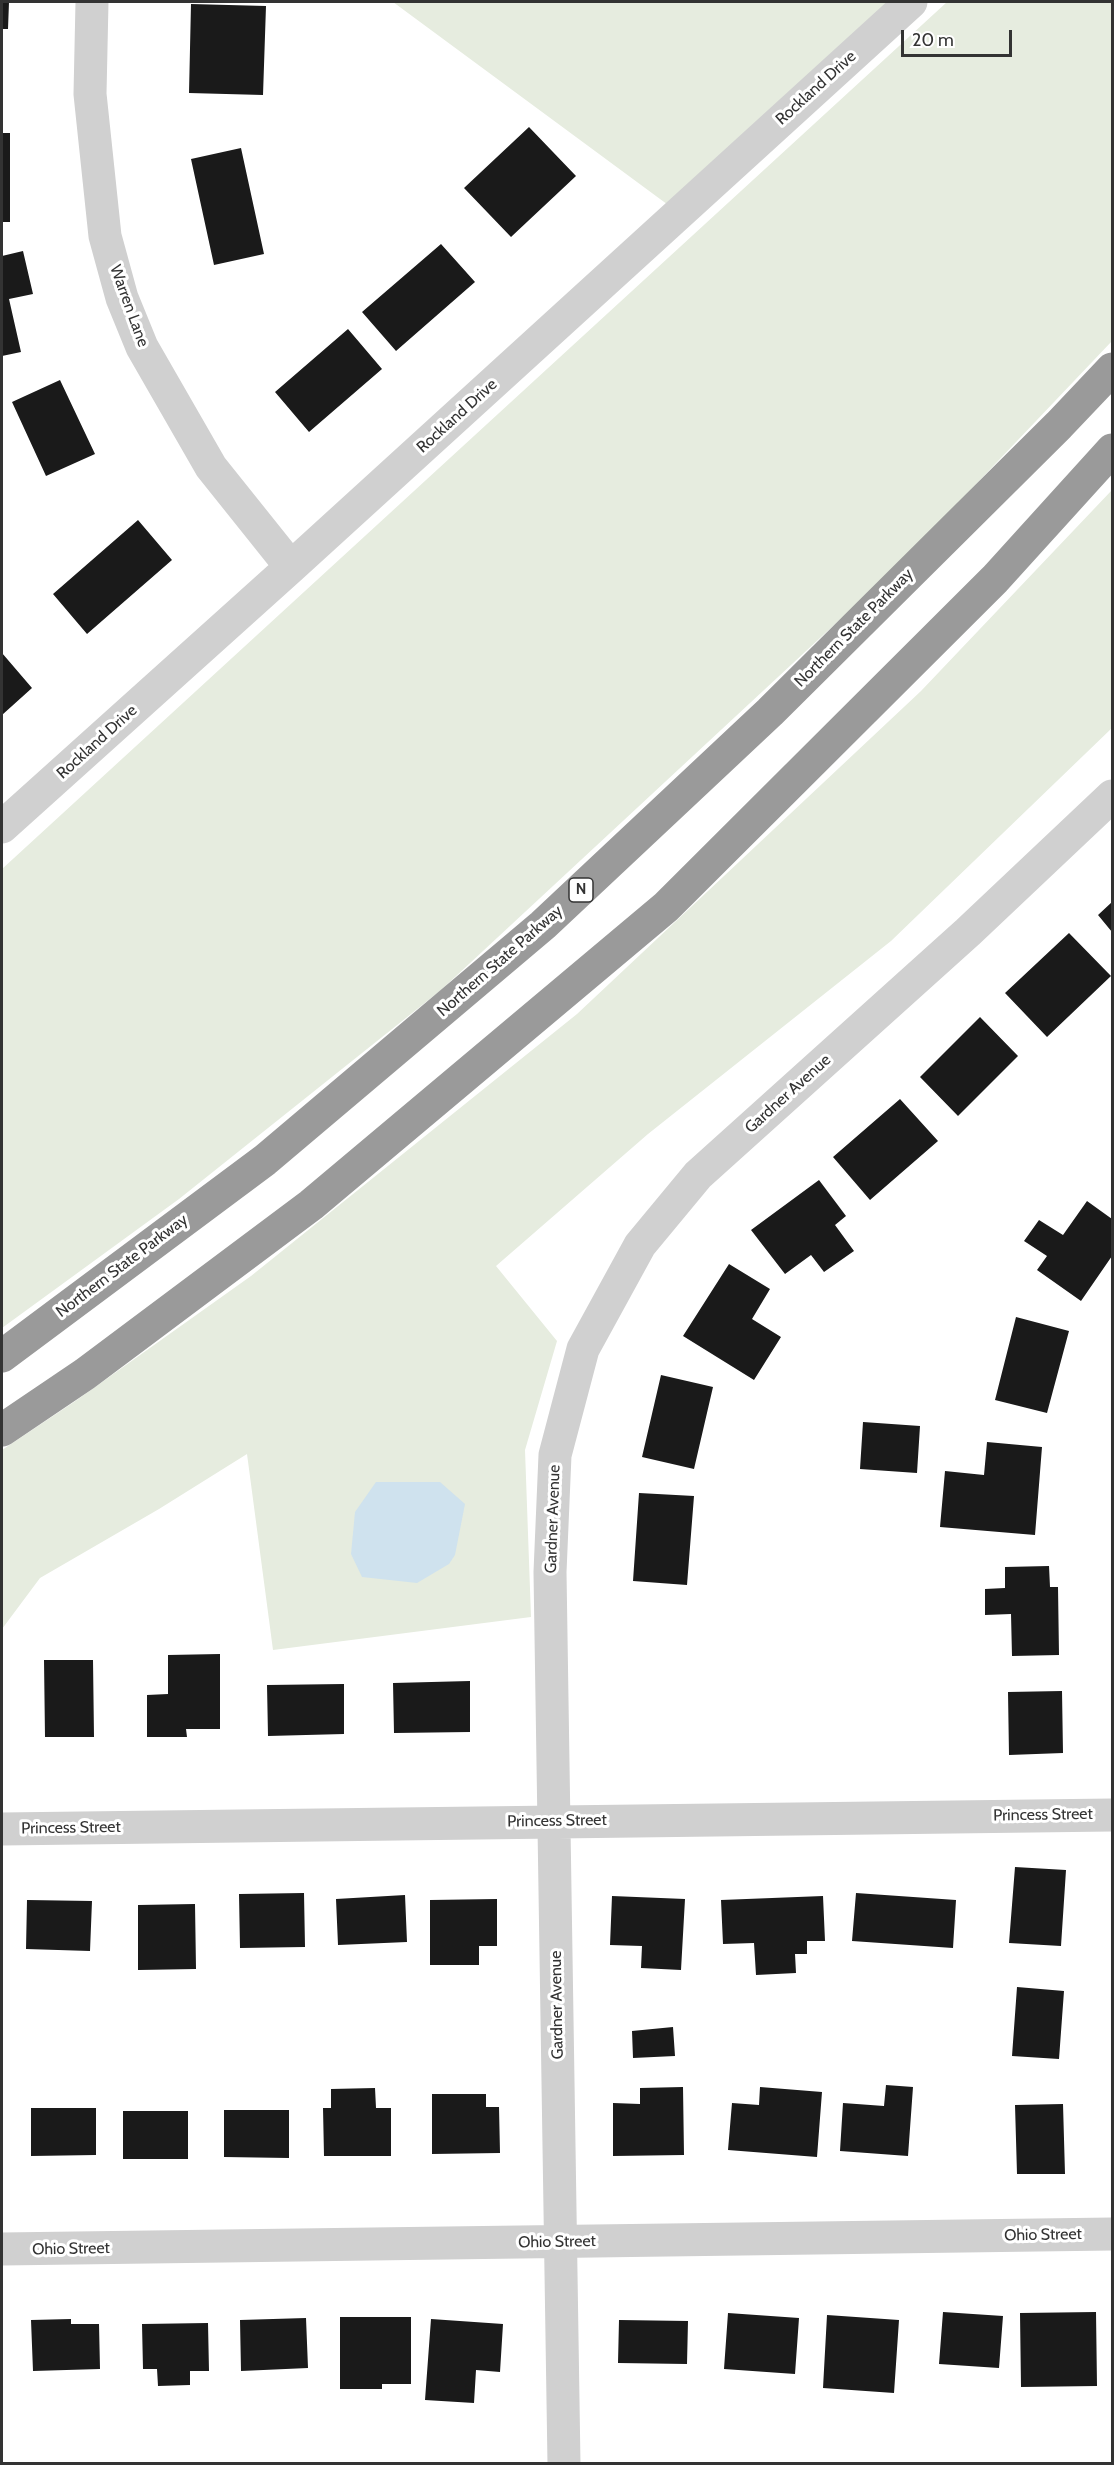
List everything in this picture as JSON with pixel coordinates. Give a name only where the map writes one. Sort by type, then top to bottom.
[{"type":"highway","name":"Northern State Parkway","points":[[2,1356],[265,1160],[543,926],[770,711],[1113,369]]},
{"type":"highway","points":[[2,1430],[86,1374],[311,1205],[666,907],[995,579],[1113,450]]},
{"type":"street","name":"Warren Lane","points":[[92,2],[90,94],[105,236],[122,298],[142,347],[211,467],[291,567]]},
{"type":"street","name":"Rockland Drive","points":[[2,827],[911,2]]},
{"type":"street","name":"Gardner Avenue","points":[[564,2463],[550,1572],[555,1455],[583,1349],[640,1245],[698,1175],[968,932],[1113,796]]},
{"type":"street","name":"Princess Street","points":[[2,1829],[554,1820],[1113,1815]]},
{"type":"street","name":"Ohio Street","points":[[2,2250],[1113,2234]]},
{"type":"shaded area","points":[[393,2],[911,2],[679,213]]},
{"type":"shaded area","points":[[947,2],[1112,2],[1112,341],[904,560],[441,990],[179,1199],[2,1328],[2,869]]},
{"type":"shaded area","points":[[1112,490],[1112,728],[891,941],[648,1134],[496,1266],[557,1341],[525,1450],[531,1617],[273,1650],[247,1454],[159,1509],[40,1578],[2,1629],[2,1450],[74,1402],[251,1276],[577,1014],[921,691]]},
{"type":"water","points":[[376,1482],[440,1482],[465,1504],[455,1555],[449,1564],[417,1583],[362,1577],[351,1554],[355,1512]]},
{"type":"building","points":[[2,2],[9,2],[8,29],[2,29]]},
{"type":"building","points":[[191,4],[266,6],[263,95],[189,93]]},
{"type":"building","points":[[529,127],[576,176],[511,237],[464,188]]},
{"type":"building","points":[[2,133],[10,133],[10,222],[2,222]]},
{"type":"building","points":[[241,148],[264,254],[214,265],[191,159]]},
{"type":"building","points":[[441,244],[475,282],[396,351],[362,312]]},
{"type":"building","points":[[23,251],[33,294],[9,299],[21,352],[2,356],[2,256]]},
{"type":"building","points":[[348,329],[382,369],[309,432],[275,392]]},
{"type":"building","points":[[60,380],[95,454],[46,476],[12,402]]},
{"type":"building","points":[[138,520],[172,560],[87,634],[53,594]]},
{"type":"building","points":[[2,653],[32,688],[2,715]]},
{"type":"building","points":[[1112,902],[1112,932],[1098,915]]},
{"type":"building","points":[[1069,933],[1111,976],[1047,1037],[1005,993]]},
{"type":"building","points":[[980,1017],[1018,1056],[958,1116],[920,1077]]},
{"type":"building","points":[[900,1099],[938,1141],[870,1200],[833,1157]]},
{"type":"building","points":[[819,1180],[846,1216],[835,1225],[854,1251],[824,1272],[811,1255],[785,1274],[751,1230]]},
{"type":"building","points":[[1087,1201],[1112,1219],[1112,1256],[1081,1301],[1037,1270],[1047,1256],[1024,1241],[1039,1220],[1063,1235]]},
{"type":"building","points":[[729,1264],[770,1289],[752,1319],[781,1337],[754,1380],[683,1336]]},
{"type":"building","points":[[1016,1317],[1069,1331],[1047,1413],[995,1400]]},
{"type":"building","points":[[661,1375],[713,1387],[694,1469],[642,1457]]},
{"type":"building","points":[[863,1422],[920,1426],[917,1473],[860,1469]]},
{"type":"building","points":[[987,1442],[1042,1447],[1035,1535],[940,1527],[945,1471],[984,1475]]},
{"type":"building","points":[[639,1493],[694,1496],[687,1585],[633,1581]]},
{"type":"building","points":[[1049,1566],[1050,1587],[1058,1587],[1059,1655],[1012,1656],[1011,1614],[985,1615],[985,1589],[1005,1588],[1005,1567]]},
{"type":"building","points":[[220,1654],[220,1729],[186,1729],[187,1737],[147,1737],[147,1695],[168,1694],[168,1655]]},
{"type":"building","points":[[44,1660],[93,1660],[94,1737],[45,1737]]},
{"type":"building","points":[[470,1681],[470,1732],[394,1733],[393,1683]]},
{"type":"building","points":[[344,1684],[344,1734],[268,1736],[267,1685]]},
{"type":"building","points":[[1062,1691],[1063,1753],[1009,1755],[1008,1692]]},
{"type":"building","points":[[1015,1867],[1066,1870],[1061,1946],[1009,1943]]},
{"type":"building","points":[[304,1893],[305,1947],[240,1948],[239,1894]]},
{"type":"building","points":[[856,1893],[956,1900],[953,1948],[852,1941]]},
{"type":"building","points":[[405,1895],[407,1942],[338,1945],[336,1899]]},
{"type":"building","points":[[612,1896],[685,1899],[681,1970],[641,1968],[642,1946],[610,1945]]},
{"type":"building","points":[[823,1896],[825,1941],[807,1941],[807,1954],[795,1954],[796,1973],[756,1975],[754,1943],[723,1944],[721,1900]]},
{"type":"building","points":[[497,1899],[497,1946],[479,1946],[479,1965],[430,1965],[430,1900]]},
{"type":"building","points":[[27,1900],[92,1901],[90,1951],[26,1949]]},
{"type":"building","points":[[195,1904],[196,1969],[138,1970],[138,1905]]},
{"type":"building","points":[[1017,1987],[1064,1991],[1059,2059],[1012,2056]]},
{"type":"building","points":[[673,2027],[675,2056],[633,2058],[632,2031]]},
{"type":"building","points":[[886,2085],[913,2087],[908,2156],[840,2151],[843,2103],[884,2106]]},
{"type":"building","points":[[683,2087],[684,2155],[613,2156],[613,2103],[640,2104],[640,2088]]},
{"type":"building","points":[[760,2087],[822,2092],[817,2157],[728,2150],[732,2103],[759,2105]]},
{"type":"building","points":[[375,2088],[376,2108],[391,2108],[391,2156],[324,2156],[323,2108],[331,2108],[331,2089]]},
{"type":"building","points":[[432,2094],[486,2094],[486,2107],[499,2107],[500,2153],[432,2154]]},
{"type":"building","points":[[1063,2104],[1065,2174],[1017,2174],[1015,2105]]},
{"type":"building","points":[[31,2108],[96,2108],[96,2155],[31,2156]]},
{"type":"building","points":[[224,2110],[289,2110],[289,2158],[224,2157]]},
{"type":"building","points":[[123,2111],[188,2111],[188,2159],[123,2159]]},
{"type":"building","points":[[943,2312],[1003,2316],[999,2368],[939,2364]]},
{"type":"building","points":[[1096,2312],[1097,2386],[1021,2387],[1020,2313]]},
{"type":"building","points":[[728,2313],[799,2318],[795,2374],[724,2369]]},
{"type":"building","points":[[827,2315],[899,2320],[894,2393],[823,2388]]},
{"type":"building","points":[[340,2317],[411,2317],[411,2384],[382,2384],[382,2389],[340,2389]]},
{"type":"building","points":[[306,2318],[308,2368],[241,2371],[240,2320]]},
{"type":"building","points":[[71,2319],[71,2324],[99,2324],[100,2369],[33,2371],[31,2320]]},
{"type":"building","points":[[431,2319],[503,2324],[500,2372],[476,2370],[474,2403],[425,2400]]},
{"type":"building","points":[[619,2320],[688,2321],[687,2364],[618,2363]]},
{"type":"building","points":[[208,2323],[209,2371],[190,2371],[190,2385],[158,2386],[157,2369],[143,2369],[142,2324]]}]
